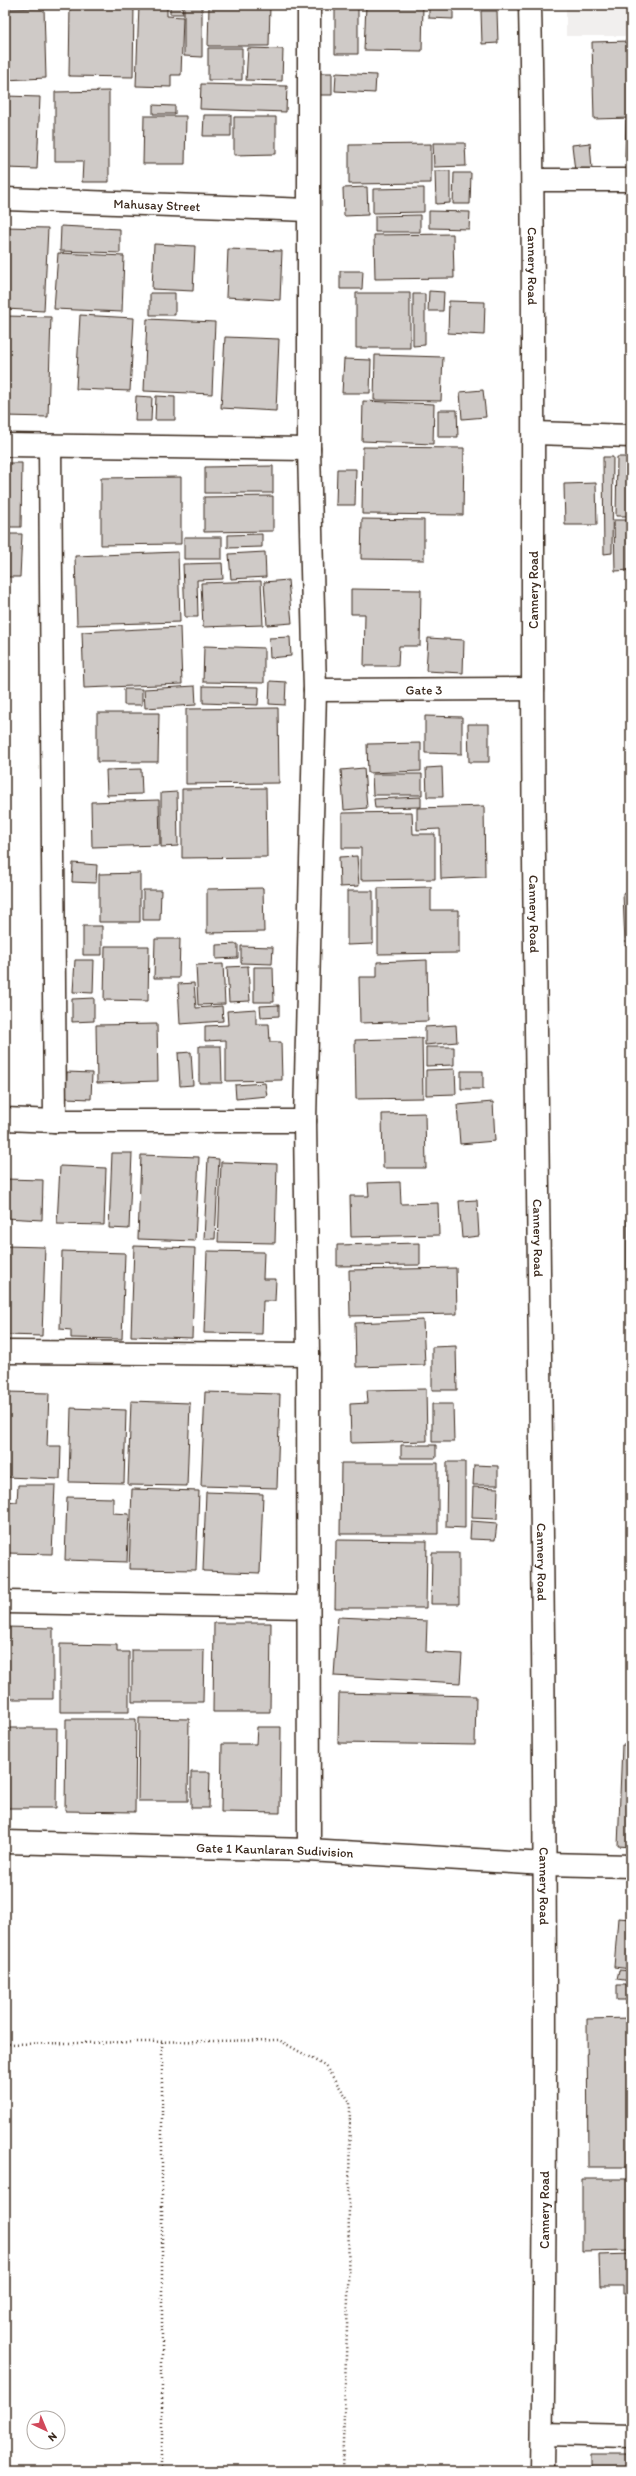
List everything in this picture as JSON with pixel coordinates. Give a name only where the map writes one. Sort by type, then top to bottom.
[{"type":"street","points":[[309,5],[309,449],[315,690],[304,1121],[308,1354],[307,1607],[309,1850]]},
{"type":"street","name":"Cannery Road","points":[[530,5],[534,180],[533,689],[545,1864],[542,2471]]},
{"type":"street","points":[[534,180],[631,180]]},
{"type":"street","name":"Mahusay Street","points":[[5,199],[308,210]]},
{"type":"street","points":[[534,433],[631,436]]},
{"type":"street","points":[[5,445],[309,449]]},
{"type":"street","points":[[50,446],[55,1121]]},
{"type":"street","name":"Gate 3","points":[[315,690],[533,689]]},
{"type":"street","points":[[5,1119],[55,1121],[304,1121]]},
{"type":"street","points":[[5,1352],[308,1354]]},
{"type":"street","points":[[5,1602],[307,1607]]},
{"type":"street","name":"Gate 1 Kaunlaran Sudivision","points":[[5,1842],[309,1850],[545,1864],[631,1866]]},
{"type":"street","points":[[543,2434],[631,2436]]},
{"type":"path","points":[[5,2044],[279,2040],[325,2066],[350,2102],[342,2471]]},
{"type":"path","points":[[162,2042],[162,2471]]},
{"type":"shaded area","points":[[566,5],[631,5],[631,36],[566,36]]},
{"type":"building","points":[[70,5],[134,5],[133,77],[69,76]]},
{"type":"building","points":[[139,5],[167,5],[167,16],[183,17],[181,75],[171,75],[171,87],[136,86]]},
{"type":"building","points":[[170,5],[182,5],[183,14],[170,14]]},
{"type":"building","points":[[184,5],[202,5],[202,57],[184,56]]},
{"type":"building","points":[[209,5],[270,5],[269,46],[208,46]]},
{"type":"building","points":[[335,5],[358,5],[358,54],[335,54]]},
{"type":"building","points":[[366,5],[423,5],[422,51],[364,50]]},
{"type":"building","points":[[429,5],[453,5],[453,19],[429,18]]},
{"type":"building","points":[[44,8],[46,78],[5,80],[5,9]]},
{"type":"building","points":[[481,11],[497,11],[498,43],[482,44]]},
{"type":"building","points":[[631,41],[631,118],[594,119],[592,42]]},
{"type":"building","points":[[208,48],[242,48],[242,80],[208,80]]},
{"type":"building","points":[[248,48],[283,49],[282,81],[246,80]]},
{"type":"building","points":[[319,73],[332,73],[332,95],[318,95]]},
{"type":"building","points":[[336,73],[376,75],[375,93],[335,91]]},
{"type":"building","points":[[201,84],[287,86],[286,112],[200,109]]},
{"type":"building","points":[[109,91],[109,182],[82,182],[83,161],[55,161],[55,92]]},
{"type":"building","points":[[5,96],[40,97],[37,169],[5,168]]},
{"type":"building","points":[[153,105],[175,106],[175,114],[153,114]]},
{"type":"building","points":[[204,115],[231,115],[231,136],[203,136]]},
{"type":"building","points":[[144,116],[186,116],[185,164],[143,164]]},
{"type":"building","points":[[234,117],[276,117],[276,154],[234,155]]},
{"type":"building","points":[[626,120],[631,120],[631,157],[625,157]]},
{"type":"building","points":[[433,143],[465,143],[466,166],[434,167]]},
{"type":"building","points":[[590,143],[592,169],[575,171],[572,145]]},
{"type":"building","points":[[431,144],[431,183],[349,184],[349,145]]},
{"type":"building","points":[[435,171],[450,171],[450,203],[436,204]]},
{"type":"building","points":[[454,173],[471,173],[470,204],[453,204]]},
{"type":"building","points":[[367,187],[368,215],[344,216],[343,188]]},
{"type":"building","points":[[424,188],[424,212],[373,213],[373,189]]},
{"type":"building","points":[[429,211],[470,212],[469,229],[429,228]]},
{"type":"building","points":[[420,215],[420,232],[375,232],[375,216]]},
{"type":"building","points":[[61,226],[120,229],[120,253],[60,251]]},
{"type":"building","points":[[5,227],[48,228],[44,311],[5,309]]},
{"type":"building","points":[[453,234],[454,278],[375,279],[374,235]]},
{"type":"building","points":[[154,244],[195,246],[193,291],[152,289]]},
{"type":"building","points":[[228,249],[282,251],[280,300],[226,297]]},
{"type":"building","points":[[58,253],[124,256],[122,312],[54,309]]},
{"type":"building","points":[[340,271],[363,271],[362,289],[340,289]]},
{"type":"building","points":[[429,291],[444,292],[443,311],[428,311]]},
{"type":"building","points":[[150,293],[175,293],[175,315],[150,315]]},
{"type":"building","points":[[356,293],[410,293],[410,348],[356,348]]},
{"type":"building","points":[[413,294],[425,294],[425,345],[413,346]]},
{"type":"building","points":[[449,301],[485,302],[484,335],[448,333]]},
{"type":"building","points":[[80,315],[134,318],[130,391],[76,389]]},
{"type":"building","points":[[5,316],[51,317],[48,417],[5,416]]},
{"type":"building","points":[[147,319],[215,322],[212,394],[144,391]]},
{"type":"building","points":[[225,337],[279,339],[276,411],[221,408]]},
{"type":"building","points":[[375,355],[443,357],[441,401],[374,400]]},
{"type":"building","points":[[344,359],[371,360],[370,393],[342,393]]},
{"type":"building","points":[[483,390],[486,417],[462,419],[460,392]]},
{"type":"building","points":[[136,396],[152,397],[151,421],[135,421]]},
{"type":"building","points":[[156,396],[175,397],[175,420],[155,420]]},
{"type":"building","points":[[363,401],[434,404],[433,444],[362,441]]},
{"type":"building","points":[[438,410],[457,410],[458,437],[438,437]]},
{"type":"building","points":[[363,447],[464,448],[463,515],[362,514]]},
{"type":"building","points":[[603,457],[613,457],[612,553],[604,554]]},
{"type":"building","points":[[617,457],[631,457],[631,516],[616,516]]},
{"type":"building","points":[[5,463],[22,463],[21,527],[5,527]]},
{"type":"building","points":[[273,466],[273,493],[205,493],[205,467]]},
{"type":"building","points":[[337,469],[356,469],[355,505],[336,505]]},
{"type":"building","points":[[181,477],[181,544],[101,545],[101,478]]},
{"type":"building","points":[[596,483],[597,525],[565,525],[564,484]]},
{"type":"building","points":[[273,496],[273,531],[204,532],[204,497]]},
{"type":"building","points":[[362,519],[424,520],[424,560],[361,559]]},
{"type":"building","points":[[614,520],[631,520],[631,570],[615,571]]},
{"type":"building","points":[[5,534],[22,534],[20,577],[5,577]]},
{"type":"building","points":[[262,534],[262,547],[228,548],[228,535]]},
{"type":"building","points":[[184,537],[222,537],[222,559],[184,559]]},
{"type":"building","points":[[178,552],[180,622],[77,625],[75,556]]},
{"type":"building","points":[[265,552],[266,577],[231,579],[229,554]]},
{"type":"building","points":[[222,563],[223,579],[197,580],[198,617],[185,617],[183,564]]},
{"type":"building","points":[[288,580],[292,623],[267,625],[264,582]]},
{"type":"building","points":[[261,581],[263,625],[203,627],[201,583]]},
{"type":"building","points":[[351,589],[421,590],[420,646],[399,646],[398,666],[364,666],[365,614],[351,614]]},
{"type":"building","points":[[180,627],[182,684],[84,688],[82,632]]},
{"type":"building","points":[[290,637],[291,656],[270,658],[269,638]]},
{"type":"building","points":[[428,638],[464,640],[463,673],[426,671]]},
{"type":"building","points":[[204,646],[264,648],[264,683],[203,682]]},
{"type":"building","points":[[270,681],[286,682],[285,705],[269,704]]},
{"type":"building","points":[[195,686],[196,705],[145,708],[144,689]]},
{"type":"building","points":[[203,686],[259,687],[258,705],[203,703]]},
{"type":"building","points":[[124,689],[142,689],[142,705],[124,705]]},
{"type":"building","points":[[278,708],[279,783],[186,784],[186,709]]},
{"type":"building","points":[[97,713],[159,713],[158,762],[97,762]]},
{"type":"building","points":[[425,716],[462,717],[462,754],[425,753]]},
{"type":"building","points":[[468,724],[489,724],[489,762],[469,762]]},
{"type":"building","points":[[421,743],[421,771],[368,773],[367,744]]},
{"type":"building","points":[[442,767],[443,797],[427,797],[426,768]]},
{"type":"building","points":[[364,768],[367,808],[344,810],[341,770]]},
{"type":"building","points":[[141,769],[142,794],[107,795],[106,770]]},
{"type":"building","points":[[372,774],[422,774],[422,795],[373,795]]},
{"type":"building","points":[[266,788],[267,857],[182,858],[182,789]]},
{"type":"building","points":[[177,792],[178,846],[161,847],[161,793]]},
{"type":"building","points":[[421,797],[421,807],[375,808],[374,799]]},
{"type":"building","points":[[159,800],[160,845],[92,847],[91,802]]},
{"type":"building","points":[[484,806],[485,877],[441,879],[440,829],[417,830],[417,808]]},
{"type":"building","points":[[412,812],[413,834],[435,834],[435,879],[361,880],[361,848],[342,848],[342,813]]},
{"type":"building","points":[[357,856],[359,886],[340,887],[339,857]]},
{"type":"building","points":[[73,863],[97,865],[96,883],[72,882]]},
{"type":"building","points":[[140,873],[140,922],[99,922],[99,874]]},
{"type":"building","points":[[431,887],[431,910],[459,910],[459,953],[378,954],[378,888]]},
{"type":"building","points":[[263,888],[264,932],[207,933],[207,889]]},
{"type":"building","points":[[143,890],[161,890],[160,920],[143,920]]},
{"type":"building","points":[[347,891],[373,891],[373,944],[347,945]]},
{"type":"building","points":[[623,893],[631,893],[631,945],[625,946]]},
{"type":"building","points":[[83,926],[102,926],[102,955],[83,955]]},
{"type":"building","points":[[155,939],[180,939],[179,978],[154,978]]},
{"type":"building","points":[[238,944],[238,958],[216,959],[216,945]]},
{"type":"building","points":[[105,946],[149,946],[148,1001],[104,1000]]},
{"type":"building","points":[[241,946],[273,947],[272,964],[241,963]]},
{"type":"building","points":[[75,960],[94,960],[93,993],[73,992]]},
{"type":"building","points":[[427,960],[428,1021],[360,1023],[359,977],[377,977],[377,962]]},
{"type":"building","points":[[223,964],[225,1004],[198,1005],[196,965]]},
{"type":"building","points":[[248,966],[250,1001],[229,1002],[227,967]]},
{"type":"building","points":[[254,967],[273,967],[274,1002],[254,1002]]},
{"type":"building","points":[[194,983],[196,1008],[222,1006],[223,1021],[180,1024],[178,984]]},
{"type":"building","points":[[94,998],[94,1021],[72,1022],[72,999]]},
{"type":"building","points":[[279,1005],[279,1016],[261,1017],[260,1006]]},
{"type":"building","points":[[256,1009],[256,1024],[269,1024],[270,1042],[281,1042],[282,1080],[226,1081],[226,1040],[205,1041],[205,1026],[228,1025],[227,1011]]},
{"type":"building","points":[[157,1024],[158,1081],[97,1083],[96,1025]]},
{"type":"building","points":[[456,1025],[457,1042],[425,1045],[425,1027]]},
{"type":"building","points":[[422,1038],[423,1098],[356,1099],[355,1040]]},
{"type":"building","points":[[199,1046],[221,1046],[222,1083],[199,1083]]},
{"type":"building","points":[[426,1047],[454,1047],[454,1065],[426,1066]]},
{"type":"building","points":[[191,1052],[193,1085],[180,1086],[178,1053]]},
{"type":"building","points":[[455,1069],[456,1094],[426,1095],[426,1070]]},
{"type":"building","points":[[461,1071],[483,1071],[483,1089],[461,1089]]},
{"type":"building","points":[[67,1072],[92,1073],[91,1099],[66,1098]]},
{"type":"building","points":[[265,1083],[267,1096],[236,1099],[235,1085]]},
{"type":"building","points":[[493,1102],[495,1141],[460,1144],[457,1105]]},
{"type":"building","points":[[425,1113],[426,1168],[383,1168],[382,1114]]},
{"type":"building","points":[[112,1153],[132,1153],[129,1229],[109,1228]]},
{"type":"building","points":[[141,1155],[199,1157],[195,1241],[138,1239]]},
{"type":"building","points":[[208,1158],[219,1159],[215,1239],[204,1239]]},
{"type":"building","points":[[221,1162],[277,1164],[275,1243],[218,1242]]},
{"type":"building","points":[[60,1166],[106,1168],[104,1225],[57,1224]]},
{"type":"building","points":[[5,1179],[43,1180],[42,1220],[5,1218]]},
{"type":"building","points":[[400,1182],[401,1204],[438,1203],[439,1235],[351,1237],[350,1196],[369,1196],[368,1183]]},
{"type":"building","points":[[477,1200],[479,1236],[462,1238],[459,1201]]},
{"type":"building","points":[[627,1212],[631,1212],[631,1272],[627,1272]]},
{"type":"building","points":[[420,1243],[420,1265],[337,1266],[337,1245]]},
{"type":"building","points":[[5,1246],[45,1247],[42,1336],[5,1335]]},
{"type":"building","points":[[134,1246],[195,1248],[192,1338],[131,1336]]},
{"type":"building","points":[[62,1251],[125,1253],[122,1339],[71,1338],[71,1330],[60,1329]]},
{"type":"building","points":[[207,1251],[264,1252],[263,1279],[276,1279],[275,1301],[263,1301],[262,1334],[204,1333]]},
{"type":"building","points":[[456,1268],[457,1314],[350,1316],[349,1270]]},
{"type":"building","points":[[423,1320],[425,1365],[356,1367],[355,1323]]},
{"type":"building","points":[[456,1346],[457,1390],[432,1390],[432,1347]]},
{"type":"building","points":[[426,1389],[427,1441],[351,1443],[350,1404],[368,1403],[367,1390]]},
{"type":"building","points":[[6,1392],[49,1393],[47,1446],[61,1446],[60,1479],[5,1477]]},
{"type":"building","points":[[205,1392],[280,1394],[277,1488],[201,1486]]},
{"type":"building","points":[[131,1401],[190,1403],[187,1486],[128,1485]]},
{"type":"building","points":[[432,1404],[453,1404],[454,1442],[432,1442]]},
{"type":"building","points":[[71,1408],[126,1410],[124,1483],[69,1482]]},
{"type":"building","points":[[401,1445],[436,1445],[436,1458],[401,1458]]},
{"type":"building","points":[[629,1445],[631,1445],[630,1516]]},
{"type":"building","points":[[447,1462],[465,1462],[465,1528],[446,1527]]},
{"type":"building","points":[[341,1463],[438,1463],[438,1534],[340,1534]]},
{"type":"building","points":[[474,1465],[498,1466],[498,1485],[473,1485]]},
{"type":"building","points":[[18,1485],[55,1485],[52,1554],[5,1553],[5,1501],[17,1502]]},
{"type":"building","points":[[473,1487],[498,1488],[497,1519],[472,1518]]},
{"type":"building","points":[[132,1489],[199,1491],[196,1570],[129,1569]]},
{"type":"building","points":[[206,1492],[263,1494],[260,1573],[203,1571]]},
{"type":"building","points":[[67,1497],[113,1498],[113,1513],[129,1514],[127,1562],[65,1560]]},
{"type":"building","points":[[471,1521],[497,1523],[495,1540],[470,1539]]},
{"type":"building","points":[[336,1540],[427,1541],[426,1608],[335,1608]]},
{"type":"building","points":[[432,1553],[459,1553],[459,1604],[431,1604]]},
{"type":"building","points":[[338,1617],[427,1621],[426,1652],[462,1654],[460,1683],[334,1676]]},
{"type":"building","points":[[214,1623],[271,1623],[270,1712],[213,1712]]},
{"type":"building","points":[[5,1627],[53,1628],[53,1699],[5,1699]]},
{"type":"building","points":[[629,1642],[631,1642],[631,1676],[630,1676]]},
{"type":"building","points":[[60,1644],[117,1645],[117,1652],[129,1652],[129,1712],[60,1712]]},
{"type":"building","points":[[132,1650],[204,1650],[203,1702],[132,1702]]},
{"type":"building","points":[[339,1693],[476,1696],[475,1745],[338,1743]]},
{"type":"building","points":[[139,1718],[189,1719],[188,1801],[138,1801]]},
{"type":"building","points":[[66,1719],[136,1719],[135,1812],[65,1811]]},
{"type":"building","points":[[257,1727],[281,1727],[280,1813],[221,1812],[222,1744],[256,1744]]},
{"type":"building","points":[[5,1728],[57,1728],[56,1808],[5,1808]]},
{"type":"building","points":[[622,1745],[631,1745],[631,1847],[618,1846]]},
{"type":"building","points":[[191,1772],[210,1772],[209,1808],[191,1808]]},
{"type":"building","points":[[618,1918],[631,1919],[631,1969],[614,1967]]},
{"type":"building","points":[[619,1970],[631,1971],[631,1981],[617,1979]]},
{"type":"building","points":[[617,1985],[631,1985],[631,2000],[617,2000]]},
{"type":"building","points":[[631,2018],[631,2167],[588,2167],[587,2019]]},
{"type":"building","points":[[582,2179],[631,2179],[631,2250],[582,2251]]},
{"type":"building","points":[[631,2254],[631,2294],[623,2294],[623,2286],[600,2286],[599,2255]]},
{"type":"building","points":[[591,2454],[628,2454],[628,2471],[591,2471]]}]
